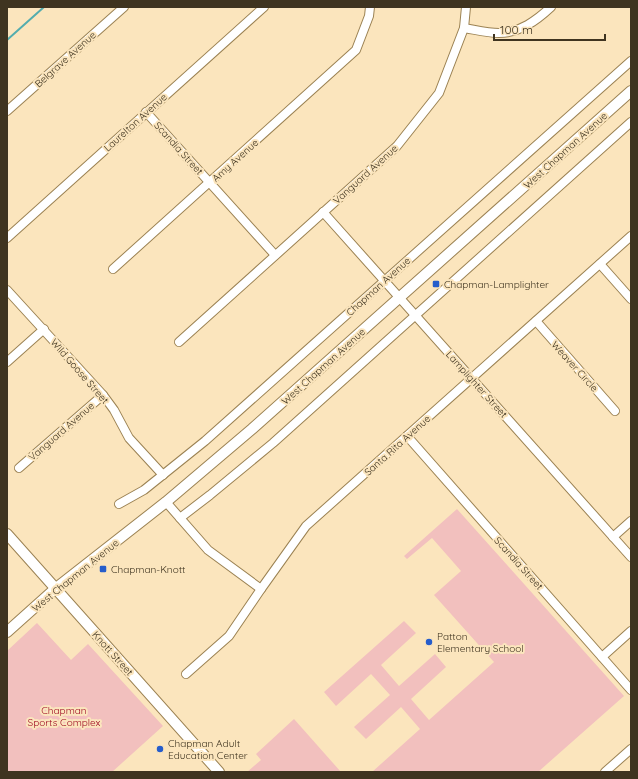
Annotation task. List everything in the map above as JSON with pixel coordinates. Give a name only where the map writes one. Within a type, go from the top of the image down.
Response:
[{"type":"main road","name":"West Chapman Avenue","points":[[7,632],[55,589],[166,502],[252,429],[631,91]]},
{"type":"main road","name":"Knott Street","points":[[7,534],[219,772]]},
{"type":"street","name":"Belgrave Avenue","points":[[7,111],[124,7]]},
{"type":"street","name":"Laurelton Avenue","points":[[7,238],[264,7]]},
{"type":"street","name":"Amy Avenue","points":[[113,269],[356,50],[369,16],[370,7]]},
{"type":"street","name":"Vanguard Avenue","points":[[179,342],[397,146],[439,93],[464,28],[466,7]]},
{"type":"street","points":[[464,28],[499,33],[520,29],[538,19],[551,7]]},
{"type":"street","name":"Chapman Avenue","points":[[119,504],[144,490],[205,441],[631,61]]},
{"type":"street","name":"Scandia Street","points":[[146,112],[275,255]]},
{"type":"street","points":[[180,518],[273,443],[631,122]]},
{"type":"street","name":"Lamplighter Street","points":[[323,212],[631,557]]},
{"type":"street","name":"Santa Rita Avenue","points":[[186,674],[230,636],[261,589],[306,526],[631,236]]},
{"type":"street","points":[[600,264],[631,299]]},
{"type":"street","name":"Wild Goose Street","points":[[7,290],[103,395],[114,410],[129,438],[162,475]]},
{"type":"street","name":"Weaver Circle","points":[[536,321],[615,410]]},
{"type":"street","points":[[7,362],[44,329]]},
{"type":"street","name":"Vanguard Avenue","points":[[19,468],[103,395]]},
{"type":"street","name":"Scandia Street","points":[[407,436],[631,690]]},
{"type":"street","points":[[166,502],[208,550],[261,589]]},
{"type":"street","points":[[613,537],[631,521]]},
{"type":"street","points":[[602,657],[631,631]]},
{"type":"street","points":[[605,772],[631,749]]},
{"type":"green space","points":[[457,509],[624,696],[538,772],[372,772],[420,729],[401,707],[366,739],[354,727],[390,695],[371,674],[336,706],[324,692],[404,621],[416,633],[381,665],[399,686],[435,654],[446,667],[411,699],[429,720],[494,662],[434,595],[461,571],[432,538],[407,559],[404,556]]},
{"type":"green space","name":"Chapman Sports Complex","points":[[37,623],[71,660],[88,644],[163,726],[112,772],[7,772],[7,651]]},
{"type":"green space","points":[[294,719],[341,772],[247,772],[261,760],[256,754]]},
{"type":"waterway","points":[[7,40],[44,7]]},
{"type":"place","name":"Chapman-Lamplighter","points":[[436,284]]},
{"type":"place","name":"Chapman-Knott","points":[[103,569]]},
{"type":"place","name":"Patton Elementary School","points":[[429,642]]},
{"type":"place","name":"Chapman Adult Education Center","points":[[160,749]]}]
